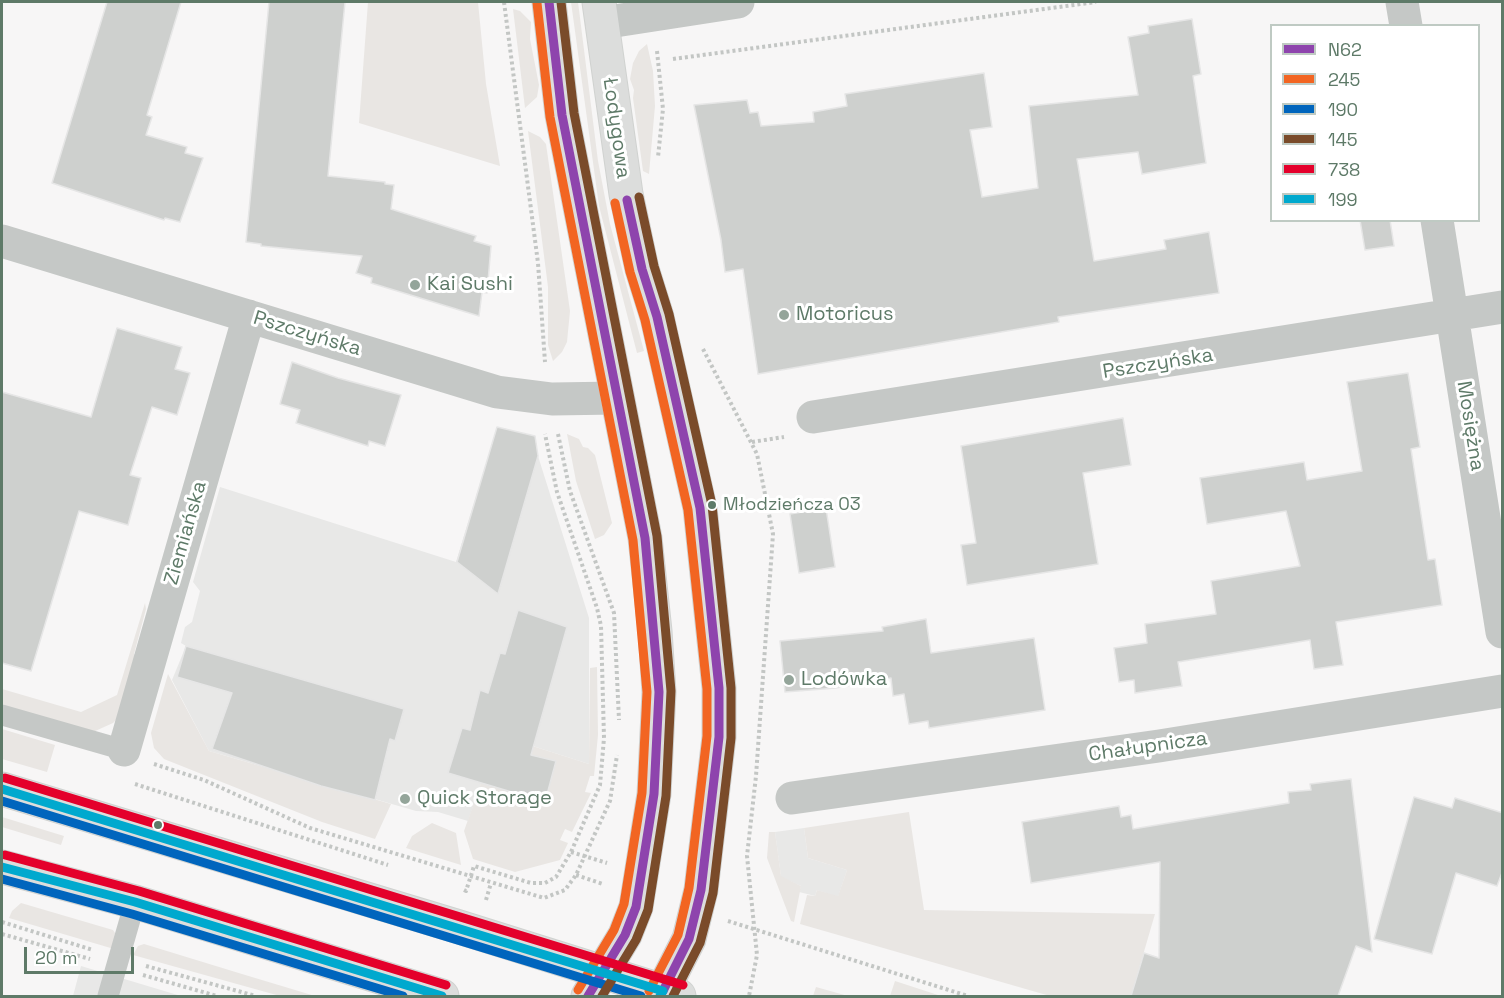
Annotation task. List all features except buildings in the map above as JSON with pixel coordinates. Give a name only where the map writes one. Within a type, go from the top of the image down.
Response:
[{"type":"main road","points":[[549,2],[562,115],[645,538],[656,631],[659,692],[654,794],[639,894],[625,935],[595,985]]},
{"type":"main road","name":"Łodygowa","points":[[601,12],[626,194],[642,269],[657,317],[700,508],[719,688],[719,737],[700,890],[689,939],[667,995]]},
{"type":"main road","points":[[2,789],[445,922],[595,985],[667,995]]},
{"type":"main road","points":[[2,867],[135,902],[442,996]]},
{"type":"street","points":[[601,12],[738,2]]},
{"type":"street","points":[[1402,2],[1406,24]]},
{"type":"street","name":"Mosiężna","points":[[1437,222],[1503,632]]},
{"type":"street","name":"Pszczyńska","points":[[2,241],[497,392],[552,399],[617,398]]},
{"type":"street","name":"Pszczyńska","points":[[813,417],[1503,307]]},
{"type":"street","name":"Ziemiańska","points":[[123,750],[249,316]]},
{"type":"street","name":"Chałupnicza","points":[[792,798],[1147,748],[1503,691]]},
{"type":"lane","points":[[2,715],[123,750]]},
{"type":"lane","points":[[108,996],[135,902]]},
{"type":"path","points":[[504,2],[538,263],[542,351],[547,369]]},
{"type":"path","points":[[672,59],[1096,2]]},
{"type":"path","points":[[455,888],[466,891],[474,866],[531,883],[545,883],[560,873],[600,785],[603,738],[601,626],[597,608],[557,492],[543,424]]},
{"type":"path","points":[[558,428],[570,491],[614,614],[619,729]]},
{"type":"path","points":[[123,750],[135,758],[204,780],[310,828],[538,897],[549,897],[565,890],[576,875],[585,856],[612,795],[618,748]]},
{"type":"path","points":[[129,782],[392,867]]},
{"type":"path","points":[[571,852],[617,866]]},
{"type":"path","points":[[576,875],[610,885]]},
{"type":"path","points":[[486,903],[491,883]]},
{"type":"path","points":[[726,920],[968,996]]},
{"type":"path","points":[[749,996],[753,980]]},
{"type":"shaded area","points":[[368,2],[478,2],[486,84],[500,166],[359,123]]},
{"type":"shaded area","points":[[571,2],[578,2],[598,161],[610,224],[644,351],[637,353],[599,206]]},
{"type":"shaded area","points":[[513,9],[520,11],[531,22],[530,39],[539,85],[537,97],[525,108]]},
{"type":"shaded area","points":[[647,44],[653,71],[655,106],[649,174],[643,171],[633,98],[634,90],[630,79],[633,63],[639,51]]},
{"type":"shaded area","points":[[528,131],[540,137],[546,144],[570,311],[567,342],[562,352],[553,361],[548,345],[548,287]]},
{"type":"shaded area","points":[[497,427],[535,436],[538,456],[589,618],[589,764],[498,735],[468,821],[438,812],[416,811],[209,751],[172,680],[186,646],[181,643],[185,627],[192,622],[200,591],[193,582],[220,487],[456,562]]},
{"type":"shaded area","points":[[567,434],[579,439],[583,447],[588,448],[595,455],[612,523],[604,535],[595,539],[576,481]]},
{"type":"shaded area","points":[[145,603],[146,609],[134,654],[138,656],[118,718],[113,723],[93,732],[2,707],[2,689],[81,712],[117,695]]},
{"type":"shaded area","points":[[597,667],[598,735],[594,776],[590,776],[585,792],[591,793],[572,832],[565,829],[560,840],[568,843],[560,860],[515,872],[473,859],[464,831],[498,735],[589,764],[590,668]],"holes":[[[523,753],[555,762],[545,802],[513,793]]]},
{"type":"shaded area","points":[[168,674],[209,751],[391,804],[375,839],[322,822],[164,759],[154,748],[151,733]]},
{"type":"shaded area","points":[[2,729],[55,745],[47,772],[2,759]]},
{"type":"shaded area","points":[[909,812],[924,910],[1155,914],[1131,996],[1050,996],[800,924],[807,895],[815,896],[817,890],[838,896],[847,870],[808,858],[804,828]]},
{"type":"shaded area","points":[[2,817],[64,836],[61,845],[2,827]]},
{"type":"shaded area","points":[[432,823],[456,833],[461,865],[406,848],[412,836]]},
{"type":"shaded area","points":[[804,828],[808,858],[847,870],[838,897],[817,890],[815,896],[799,892],[801,886],[781,877],[775,832]]},
{"type":"shaded area","points":[[769,832],[775,832],[781,876],[801,886],[794,922],[791,921],[767,858]]},
{"type":"shaded area","points":[[21,903],[113,930],[115,933],[114,949],[9,918],[12,911]]},
{"type":"shaded area","points":[[144,944],[315,996],[280,996],[133,955],[138,946]]},
{"type":"shaded area","points":[[81,966],[181,996],[73,996]]},
{"type":"shaded area","points":[[895,981],[941,996],[890,996]]},
{"type":"shaded area","points":[[816,987],[848,996],[813,996]]},
{"type":"transit line","name":"N62","points":[[549,2],[562,115],[645,538],[659,692],[654,794],[636,907],[625,935],[588,996]]},
{"type":"transit line","name":"145","points":[[561,2],[574,113],[657,536],[671,691],[666,796],[648,910],[636,940],[602,996]]},
{"type":"transit line","name":"245","points":[[537,3],[550,117],[633,540],[647,692],[642,793],[624,904],[614,930],[578,990]]},
{"type":"transit line","name":"145","points":[[639,197],[654,266],[669,314],[712,505],[731,688],[731,738],[713,893],[700,943],[673,996]]},
{"type":"transit line","name":"N62","points":[[627,200],[642,269],[657,317],[700,508],[719,688],[719,737],[701,890],[689,939],[663,991]]},
{"type":"transit line","name":"245","points":[[615,203],[630,272],[645,320],[688,510],[707,689],[707,736],[689,888],[678,935],[649,991]]},
{"type":"transit line","name":"738","points":[[5,778],[683,985]]},
{"type":"transit line","name":"199","points":[[2,789],[663,991],[660,996]]},
{"type":"transit line","name":"190","points":[[2,801],[641,996]]},
{"type":"transit line","name":"738","points":[[5,855],[139,891],[446,985]]},
{"type":"transit line","name":"199","points":[[2,867],[135,902],[442,996]]},
{"type":"transit line","name":"190","points":[[2,879],[132,914],[403,996]]},
{"type":"place","name":"Kai Sushi","points":[[415,285]]},
{"type":"place","name":"Motoricus","points":[[784,315]]},
{"type":"place","name":"Młodzieńcza 03","points":[[712,505]]},
{"type":"place","name":"Lodówka","points":[[789,680]]},
{"type":"place","name":"Quick Storage","points":[[405,799]]}]
